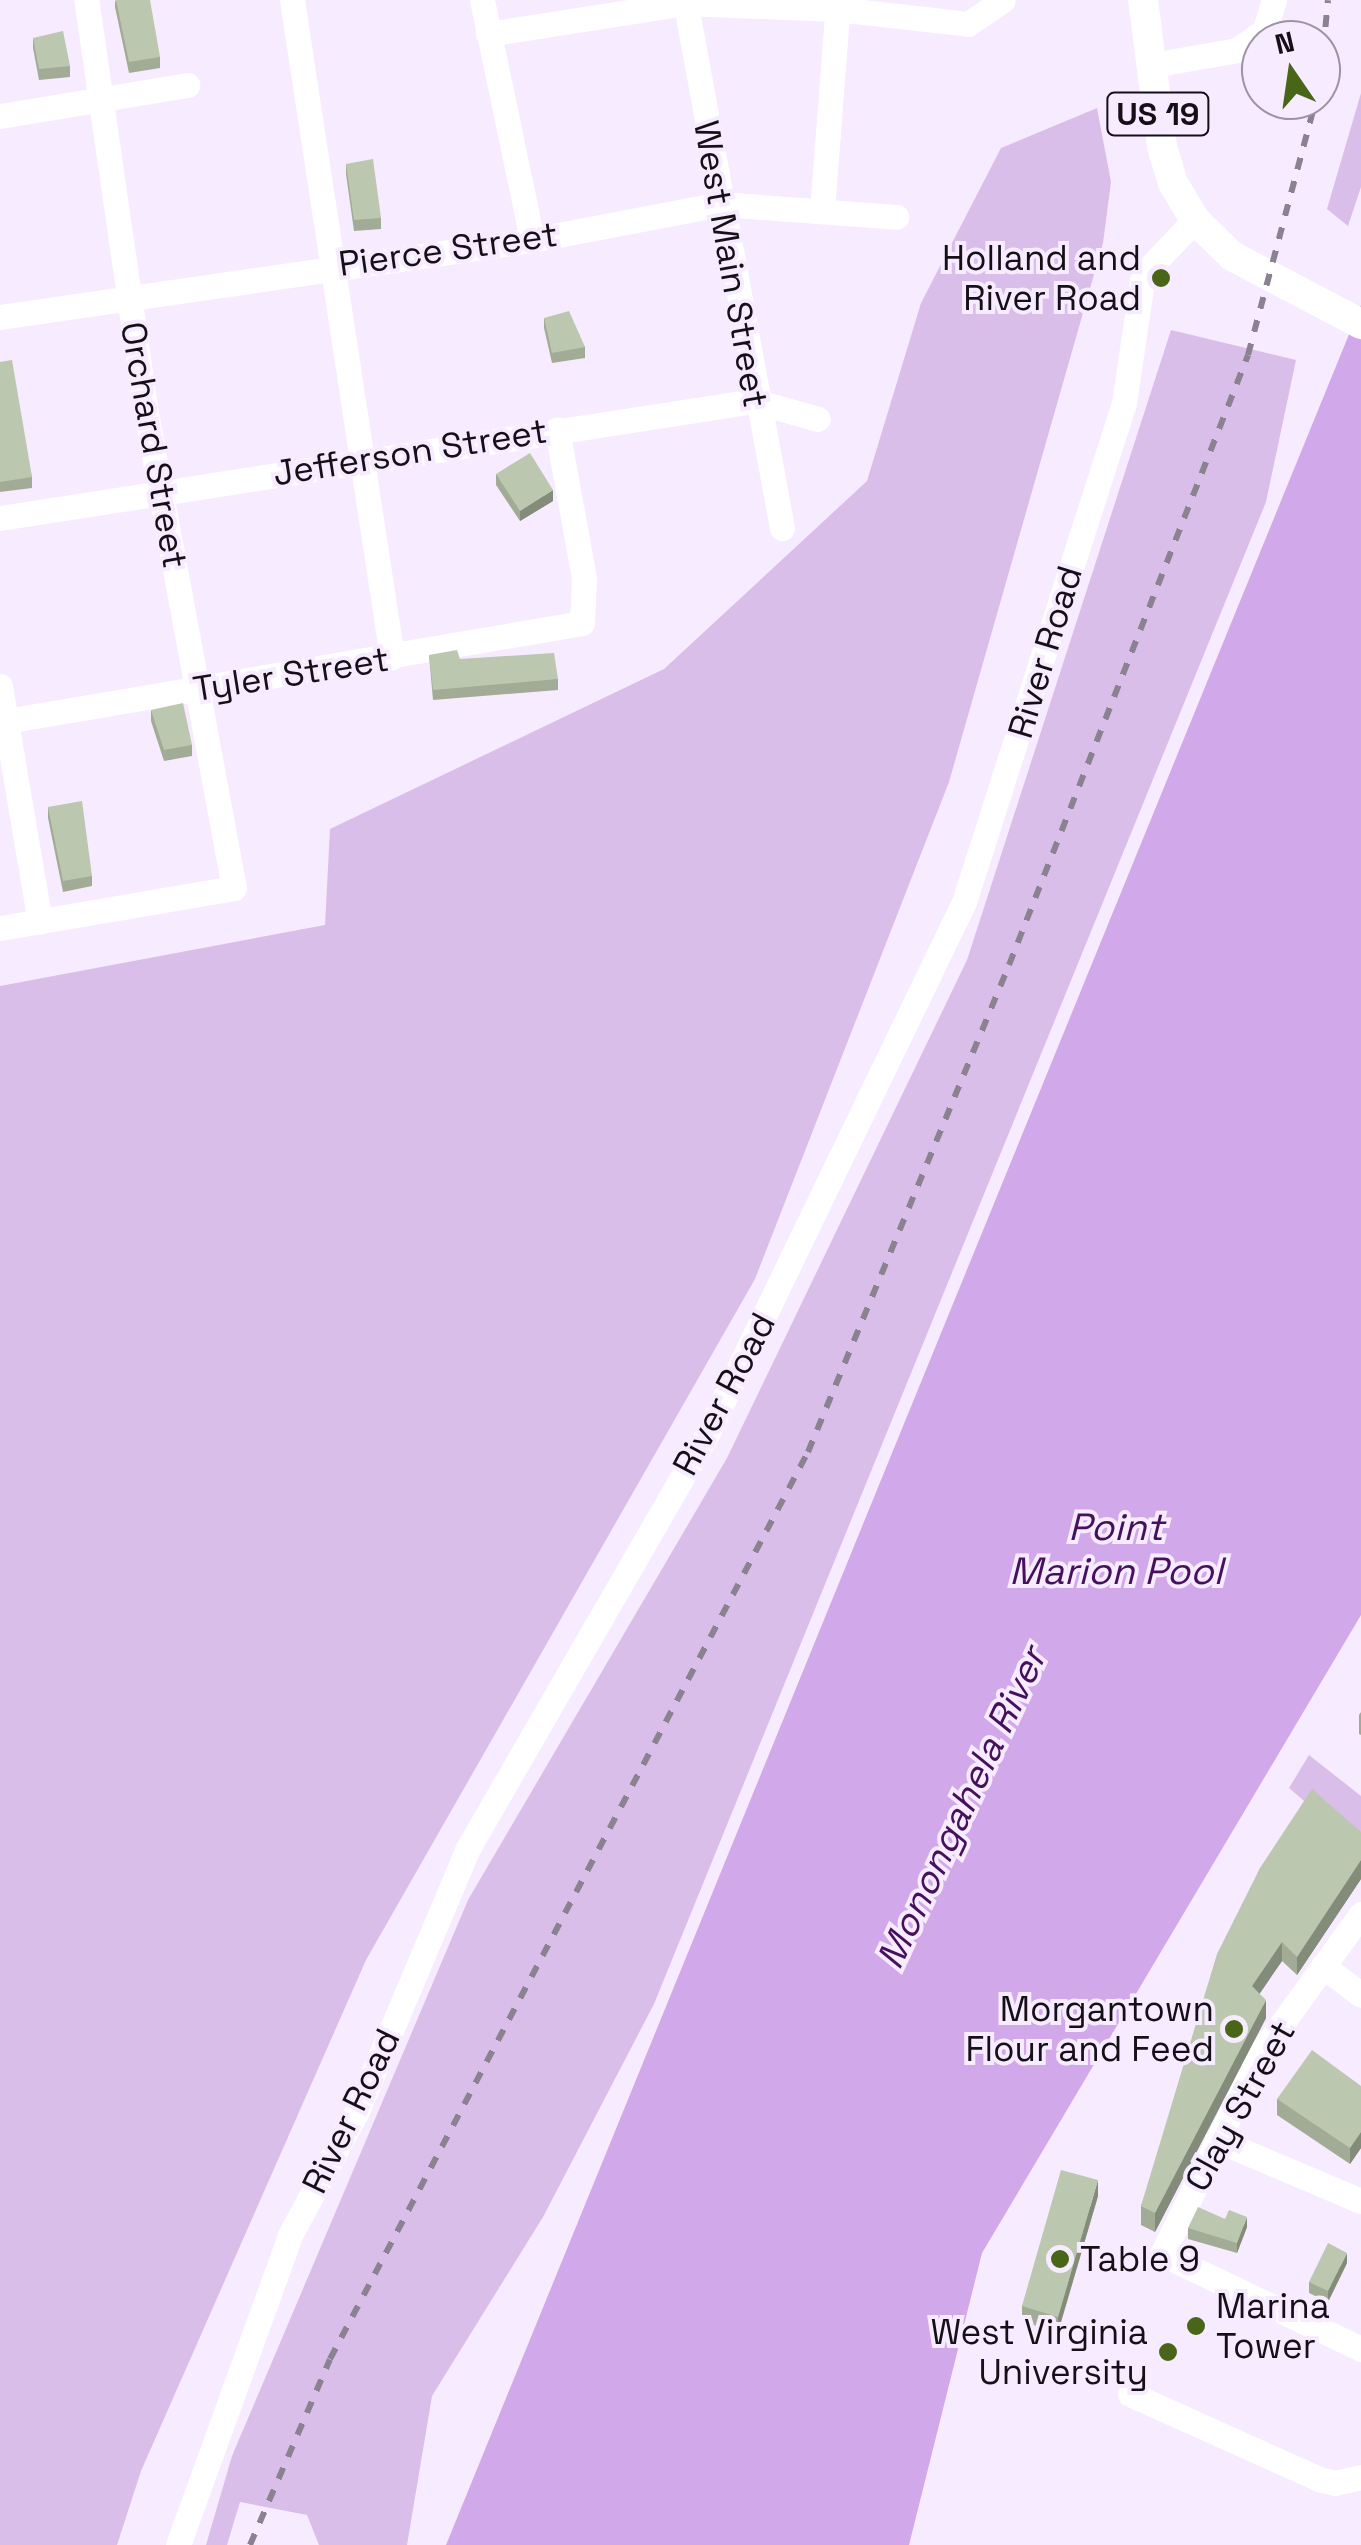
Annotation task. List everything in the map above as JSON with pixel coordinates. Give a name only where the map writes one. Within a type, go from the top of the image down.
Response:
[{"type":"main road","name":"US 19","points":[[1143,0],[1162,147],[1173,183],[1196,220],[1232,256],[1361,324]]},
{"type":"street","name":"Orchard Street","points":[[40,922],[234,888],[127,294],[86,0]]},
{"type":"street","points":[[292,0],[392,657]]},
{"type":"street","points":[[482,0],[532,240]]},
{"type":"street","points":[[488,34],[685,1],[838,4],[968,24],[1003,0]]},
{"type":"street","points":[[1152,64],[1237,50],[1264,32],[1274,0]]},
{"type":"street","name":"West Main Street","points":[[685,1],[754,401],[782,528]]},
{"type":"street","points":[[822,210],[838,4]]},
{"type":"street","points":[[0,116],[187,85]]},
{"type":"street","name":"Pierce Street","points":[[0,317],[331,264],[532,240],[721,204],[898,217]]},
{"type":"street","name":"River Road","points":[[178,2545],[290,2235],[357,2111],[467,1850],[707,1434],[950,936],[992,824],[1120,416],[1143,274],[1196,220]]},
{"type":"street","name":"Jefferson Street","points":[[0,518],[364,458],[754,401],[818,419]]},
{"type":"street","name":"Tyler Street","points":[[4,721],[582,623],[584,578],[558,430]]},
{"type":"street","points":[[0,686],[40,922],[0,928]]},
{"type":"street","name":"Clay Street","points":[[1361,1914],[1260,2054],[1162,2254],[1361,2349]]},
{"type":"street","points":[[1323,1966],[1361,1995]]},
{"type":"street","points":[[1217,2140],[1361,2201]]},
{"type":"street","points":[[1130,2394],[1319,2479],[1361,2477]]},
{"type":"shaded area","points":[[1361,93],[1361,187],[1348,226],[1327,209]]},
{"type":"shaded area","points":[[1097,108],[1111,182],[1103,243],[949,782],[755,1279],[366,1960],[141,2471],[117,2545],[0,2545],[0,986],[325,925],[330,829],[664,669],[867,481],[921,303],[1001,148]]},
{"type":"shaded area","points":[[1171,330],[1296,360],[1266,502],[654,2004],[543,2217],[432,2396],[407,2545],[319,2545],[307,2515],[240,2502],[227,2545],[206,2545],[232,2456],[468,1900],[727,1458],[967,960]]},
{"type":"shaded area","points":[[1309,1755],[1361,1796],[1361,1850],[1289,1788]]},
{"type":"water","name":"Point Marion Pool","points":[[1361,305],[1361,1615],[982,2253],[909,2545],[446,2545]]},
{"type":"building","points":[[116,0],[150,0],[160,57],[129,62]]},
{"type":"building","points":[[63,31],[70,66],[39,69],[33,38]]},
{"type":"building","points":[[373,159],[381,218],[354,220],[346,164]]},
{"type":"building","points":[[569,311],[585,347],[552,353],[544,318]]},
{"type":"building","points":[[12,360],[32,477],[0,482],[0,362]]},
{"type":"building","points":[[530,453],[553,490],[520,511],[496,474]]},
{"type":"building","points":[[457,650],[460,659],[554,653],[558,679],[433,690],[429,655]]},
{"type":"building","points":[[183,703],[192,745],[164,750],[151,710]]},
{"type":"building","points":[[82,801],[92,876],[63,881],[48,807]]},
{"type":"building","points":[[1312,1789],[1361,1832],[1361,1860],[1297,1957],[1282,1942],[1252,1986],[1266,2000],[1155,2213],[1141,2206],[1217,1954],[1260,1868]]},
{"type":"building","points":[[1312,2050],[1361,2086],[1361,2132],[1350,2148],[1277,2099]]},
{"type":"building","name":"Table 9","points":[[1061,2170],[1098,2180],[1058,2317],[1022,2306]]},
{"type":"building","points":[[1198,2207],[1225,2219],[1229,2210],[1247,2217],[1237,2243],[1188,2228]]},
{"type":"building","points":[[1328,2243],[1347,2253],[1328,2291],[1309,2282]]},
{"type":"railway","points":[[1326,20],[1328,0]]},
{"type":"railway","points":[[250,2545],[330,2359],[808,1452],[1009,965],[1248,355],[1311,120]]},
{"type":"place","name":"Holland and River Road","points":[[1161,278]]},
{"type":"place","name":"Morgantown Flour and Feed","points":[[1234,2029]]},
{"type":"place","name":"Table 9","points":[[1060,2259]]},
{"type":"place","name":"Marina Tower","points":[[1196,2326]]},
{"type":"place","name":"West Virginia University","points":[[1168,2352]]},
{"type":"water label","name":"Monongahela River","points":[[962,1808]]}]
